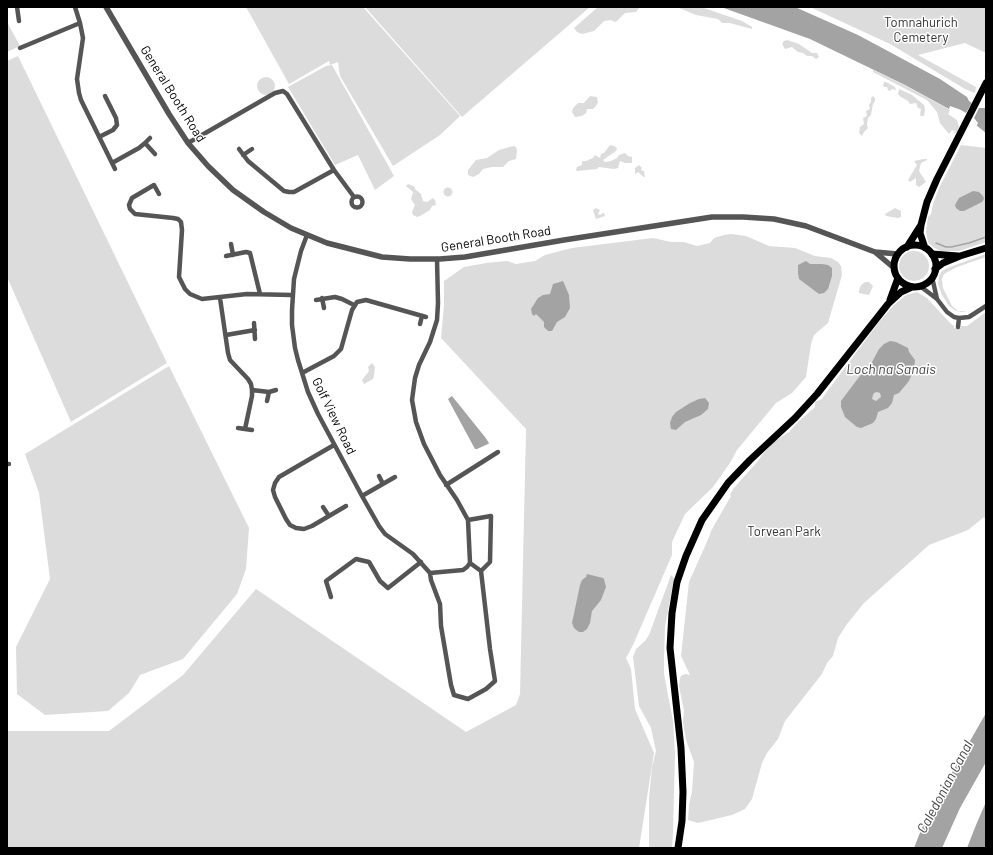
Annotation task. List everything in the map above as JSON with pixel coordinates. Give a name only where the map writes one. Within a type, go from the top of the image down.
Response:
[{"type":"main road","points":[[925,248],[920,233],[927,202],[975,103],[984,91],[986,83]]},
{"type":"main road","points":[[916,286],[904,284],[898,278],[894,268],[895,258],[907,247],[921,225]]},
{"type":"main road","points":[[678,848],[682,814],[682,770],[679,719],[670,648],[672,613],[677,582],[686,556],[702,520],[728,482],[805,407],[827,382],[888,304],[901,292],[924,284],[932,277],[935,269],[932,254],[925,248],[919,246],[907,247]]},
{"type":"main road","points":[[935,269],[960,256],[986,248]]},
{"type":"main road","points":[[932,254],[960,256]]},
{"type":"main road","points":[[888,304],[898,278]]},
{"type":"street","points":[[17,7],[19,21]]},
{"type":"street","points":[[75,7],[83,38],[77,73],[77,86],[81,100],[115,169]]},
{"type":"street","name":"General Booth Road","points":[[106,7],[169,114],[188,143],[214,172],[251,204],[276,220],[307,235],[343,248],[382,257],[437,259],[465,257],[712,217],[743,217],[774,219],[806,226],[875,252],[898,254]]},
{"type":"street","points":[[20,48],[80,23]]},
{"type":"street","points":[[188,143],[275,93],[283,91],[287,94],[334,170],[354,197]]},
{"type":"street","points":[[100,137],[113,130],[117,125],[111,104],[105,96]]},
{"type":"street","points":[[112,163],[139,148],[150,138]]},
{"type":"street","points":[[145,143],[155,154]]},
{"type":"street","points":[[239,149],[248,161],[284,191],[294,192],[334,170]]},
{"type":"street","points":[[243,155],[252,149]]},
{"type":"street","points":[[159,182],[132,198],[129,205],[130,209],[135,214],[173,218],[178,219],[181,222],[182,230],[179,270],[181,283],[190,294],[202,299],[260,294],[292,295]]},
{"type":"street","points":[[154,185],[159,194]]},
{"type":"street","name":"Golf View Road","points":[[307,235],[296,268],[292,295],[293,337],[302,373],[318,414],[379,526],[385,534],[413,554],[430,572]]},
{"type":"street","points":[[231,244],[233,255]]},
{"type":"street","points":[[226,256],[248,252],[252,255],[260,294]]},
{"type":"street","name":"General Booth Road","points":[[875,252],[894,268]]},
{"type":"street","points":[[437,259],[438,303],[436,320],[430,342],[419,365],[415,378],[412,400],[419,434],[440,475],[457,500],[468,520],[470,562],[467,567],[463,570],[430,572],[431,580],[440,604],[441,626],[451,685],[454,695],[468,699],[486,690],[495,681],[490,649],[482,571],[470,562]]},
{"type":"street","points":[[932,277],[937,299]]},
{"type":"street","points":[[916,286],[937,299],[947,312],[954,317],[969,317],[986,306]]},
{"type":"street","points":[[316,300],[335,297],[354,305]]},
{"type":"street","points":[[220,298],[230,360],[248,379],[252,390],[245,429]]},
{"type":"street","points":[[322,298],[324,308]]},
{"type":"street","points":[[302,373],[334,356],[341,349],[354,305],[357,302],[366,300],[424,316],[420,324]]},
{"type":"street","points":[[958,327],[959,318]]},
{"type":"street","points":[[254,323],[255,339]]},
{"type":"street","points":[[226,335],[255,330]]},
{"type":"street","points":[[252,390],[269,392],[276,390]]},
{"type":"street","points":[[267,401],[269,392]]},
{"type":"street","points":[[238,428],[252,430]]},
{"type":"street","points":[[334,445],[279,477],[273,490],[286,519],[290,525],[296,528],[304,529],[312,526],[346,506]]},
{"type":"street","points":[[446,485],[498,452]]},
{"type":"street","points":[[379,476],[383,484]]},
{"type":"street","points":[[362,496],[395,477]]},
{"type":"street","points":[[323,507],[329,516]]},
{"type":"street","points":[[468,520],[491,516],[490,562],[482,571]]},
{"type":"street","points":[[331,597],[326,581],[356,559],[369,562],[380,581],[388,588],[420,562]]},
{"type":"green space","points":[[246,7],[363,7],[460,116],[440,135],[393,166],[340,76],[338,62],[330,65],[329,61],[289,84]]},
{"type":"green space","points":[[365,7],[590,7],[462,117]]},
{"type":"green space","points":[[598,7],[640,7],[636,12],[625,13],[615,22],[611,20],[604,21],[594,31],[582,34],[577,32],[574,28]]},
{"type":"green space","points":[[672,7],[701,7],[742,21],[752,27],[752,29],[730,23],[722,23],[718,19],[696,15],[679,8]]},
{"type":"green space","name":"Tomnahurich Cemetery","points":[[810,7],[986,7],[986,53],[965,43],[918,55],[976,87],[975,93],[965,89],[890,44]]},
{"type":"green space","points":[[7,22],[20,46],[7,52]]},
{"type":"green space","points":[[787,40],[799,44],[812,53],[817,53],[819,57],[816,59],[812,56],[807,56],[798,52],[792,47],[785,49],[782,44]]},
{"type":"green space","points":[[18,56],[167,363],[71,422],[7,277],[7,61]]},
{"type":"green space","points":[[332,65],[394,176],[375,190],[358,155],[335,165],[288,87],[326,66]]},
{"type":"green space","points":[[873,70],[950,110],[948,114],[957,120],[959,127],[957,132],[953,134],[955,131],[952,130],[949,134],[940,123],[937,112],[927,100],[873,72]]},
{"type":"green space","points":[[266,77],[272,80],[275,86],[272,92],[266,95],[260,92],[257,86],[260,80]]},
{"type":"green space","points":[[884,82],[895,87],[896,90],[888,90],[887,87],[883,86]]},
{"type":"green space","points":[[899,89],[912,95],[924,105],[924,116],[920,115],[921,109],[918,108],[916,103],[910,104],[898,94]]},
{"type":"green space","points":[[590,96],[597,97],[598,103],[593,109],[587,109],[586,113],[582,116],[575,117],[572,112],[573,108],[578,103],[584,103]]},
{"type":"green space","points":[[873,96],[875,101],[871,115],[868,118],[868,128],[862,136],[859,133],[860,127],[864,124],[863,118],[867,116],[866,111],[870,109],[869,105]]},
{"type":"green space","points":[[610,145],[617,148],[616,151],[603,160],[605,162],[611,161],[619,155],[625,153],[632,157],[632,163],[620,161],[618,168],[614,169],[599,167],[597,169],[576,170],[577,167],[582,165],[582,161],[593,158],[595,155],[600,158],[601,154],[604,153]]},
{"type":"green space","points":[[961,145],[986,148],[986,242],[959,251],[940,251],[928,242],[926,232],[928,217],[931,214],[939,188]]},
{"type":"green space","points":[[513,146],[516,147],[517,150],[516,159],[509,161],[503,167],[483,169],[479,174],[473,177],[468,175],[468,170],[476,160],[487,158],[499,150]]},
{"type":"green space","points":[[924,159],[927,160],[921,163],[919,171],[926,182],[919,187],[916,185],[916,178],[910,182],[908,180],[917,165],[914,161]]},
{"type":"green space","points":[[639,165],[642,168],[641,170],[644,171],[645,177],[638,172],[636,174],[635,173],[635,168]]},
{"type":"green space","points":[[408,184],[415,187],[415,189],[421,194],[423,201],[427,202],[433,198],[436,205],[432,206],[430,210],[420,216],[417,217],[413,215],[412,212],[415,205],[411,199],[413,192],[406,186]]},
{"type":"green space","points":[[448,187],[453,192],[448,197],[443,192]]},
{"type":"green space","points":[[596,208],[600,210],[598,214],[600,215],[604,213],[605,216],[596,219],[593,210]]},
{"type":"green space","points":[[895,208],[901,211],[901,217],[886,216],[885,214]]},
{"type":"green space","points":[[731,234],[746,236],[769,246],[795,248],[815,256],[831,258],[838,262],[841,266],[842,275],[828,323],[814,335],[811,344],[806,377],[792,393],[776,403],[737,450],[730,463],[713,487],[685,514],[672,542],[672,555],[626,658],[631,669],[635,709],[654,753],[639,848],[7,848],[7,731],[109,731],[183,675],[256,589],[466,732],[516,705],[520,694],[526,429],[441,338],[444,305],[444,281],[464,267],[507,261],[516,264],[535,261],[545,255],[572,248],[653,238],[671,242],[684,242],[697,246],[710,243],[714,238]]},
{"type":"green space","points":[[914,251],[925,255],[929,266],[925,277],[914,281],[903,277],[899,266],[903,255]]},
{"type":"green space","points":[[986,254],[986,257],[957,267],[944,274],[942,279],[943,288],[952,306],[958,311],[967,311],[962,312],[956,311],[949,306],[942,295],[938,284],[939,276],[942,271],[947,268]]},
{"type":"green space","points":[[865,282],[869,282],[873,286],[869,295],[859,293],[861,285]]},
{"type":"green space","name":"Torvean Park","points":[[917,292],[927,298],[954,326],[954,328],[967,326],[986,312],[986,521],[984,517],[968,530],[929,545],[864,603],[838,638],[833,656],[827,663],[822,674],[785,721],[778,739],[767,753],[762,763],[752,799],[745,809],[732,815],[698,823],[688,820],[694,762],[686,740],[683,722],[684,711],[679,686],[682,675],[690,675],[681,656],[689,582],[711,531],[731,496],[730,495],[733,489],[762,455],[775,441],[789,432],[815,407],[815,402],[822,399],[879,322],[894,305],[906,295]]},
{"type":"green space","points":[[372,363],[375,367],[373,379],[364,384],[362,380],[369,371],[368,367]]},
{"type":"green space","points":[[169,366],[249,528],[246,569],[237,594],[183,659],[140,675],[129,693],[108,711],[45,715],[17,694],[16,647],[50,579],[39,493],[25,454]]},
{"type":"green space","points":[[671,575],[674,578],[665,627],[664,674],[673,721],[675,753],[672,848],[649,848],[649,798],[652,767],[656,751],[651,728],[639,706],[633,657],[636,649],[649,635]]},
{"type":"water","points":[[721,7],[795,7],[858,35],[940,79],[967,97],[969,101],[979,108],[986,108],[986,133],[976,125],[972,117],[961,110],[950,106],[949,109],[905,85],[810,39]]},
{"type":"water","points":[[973,191],[979,192],[983,196],[984,199],[982,202],[964,211],[960,211],[956,208],[955,205],[959,198]]},
{"type":"water","points":[[806,261],[810,264],[828,265],[832,268],[832,276],[828,289],[824,293],[819,294],[799,279],[798,265]]},
{"type":"water","points":[[563,281],[569,295],[570,308],[565,317],[557,322],[552,331],[548,331],[544,327],[544,322],[536,314],[534,316],[532,314],[531,309],[538,298],[543,295],[550,294],[553,284]]},
{"type":"water","name":"Loch na Sanais","points":[[890,341],[896,342],[908,348],[915,360],[914,369],[909,381],[899,393],[894,395],[892,403],[888,408],[878,412],[873,423],[861,428],[857,427],[845,417],[841,407],[841,401],[871,364],[879,349]],"holes":[[[874,393],[880,393],[881,397],[876,401],[872,399]]]},
{"type":"water","points":[[452,396],[485,437],[489,443],[488,444],[475,449],[448,399]]},
{"type":"water","points":[[705,398],[709,403],[708,409],[701,415],[685,422],[676,430],[671,429],[670,423],[676,412],[690,403]]},
{"type":"water","points":[[587,574],[603,578],[606,587],[601,600],[592,611],[590,623],[587,629],[583,632],[579,632],[574,628],[572,623],[580,585]]},
{"type":"water","name":"Caledonian Canal","points":[[986,713],[986,762],[960,808],[942,848],[914,848],[931,809]]},
{"type":"water","points":[[986,802],[986,848],[967,848],[976,825]]},
{"type":"pier","points":[[973,101],[980,106],[974,118],[978,123],[976,127],[975,123],[970,118],[951,108],[952,107],[966,113]]},
{"type":"waterway","points":[[936,243],[946,247],[951,247],[986,237]]}]
